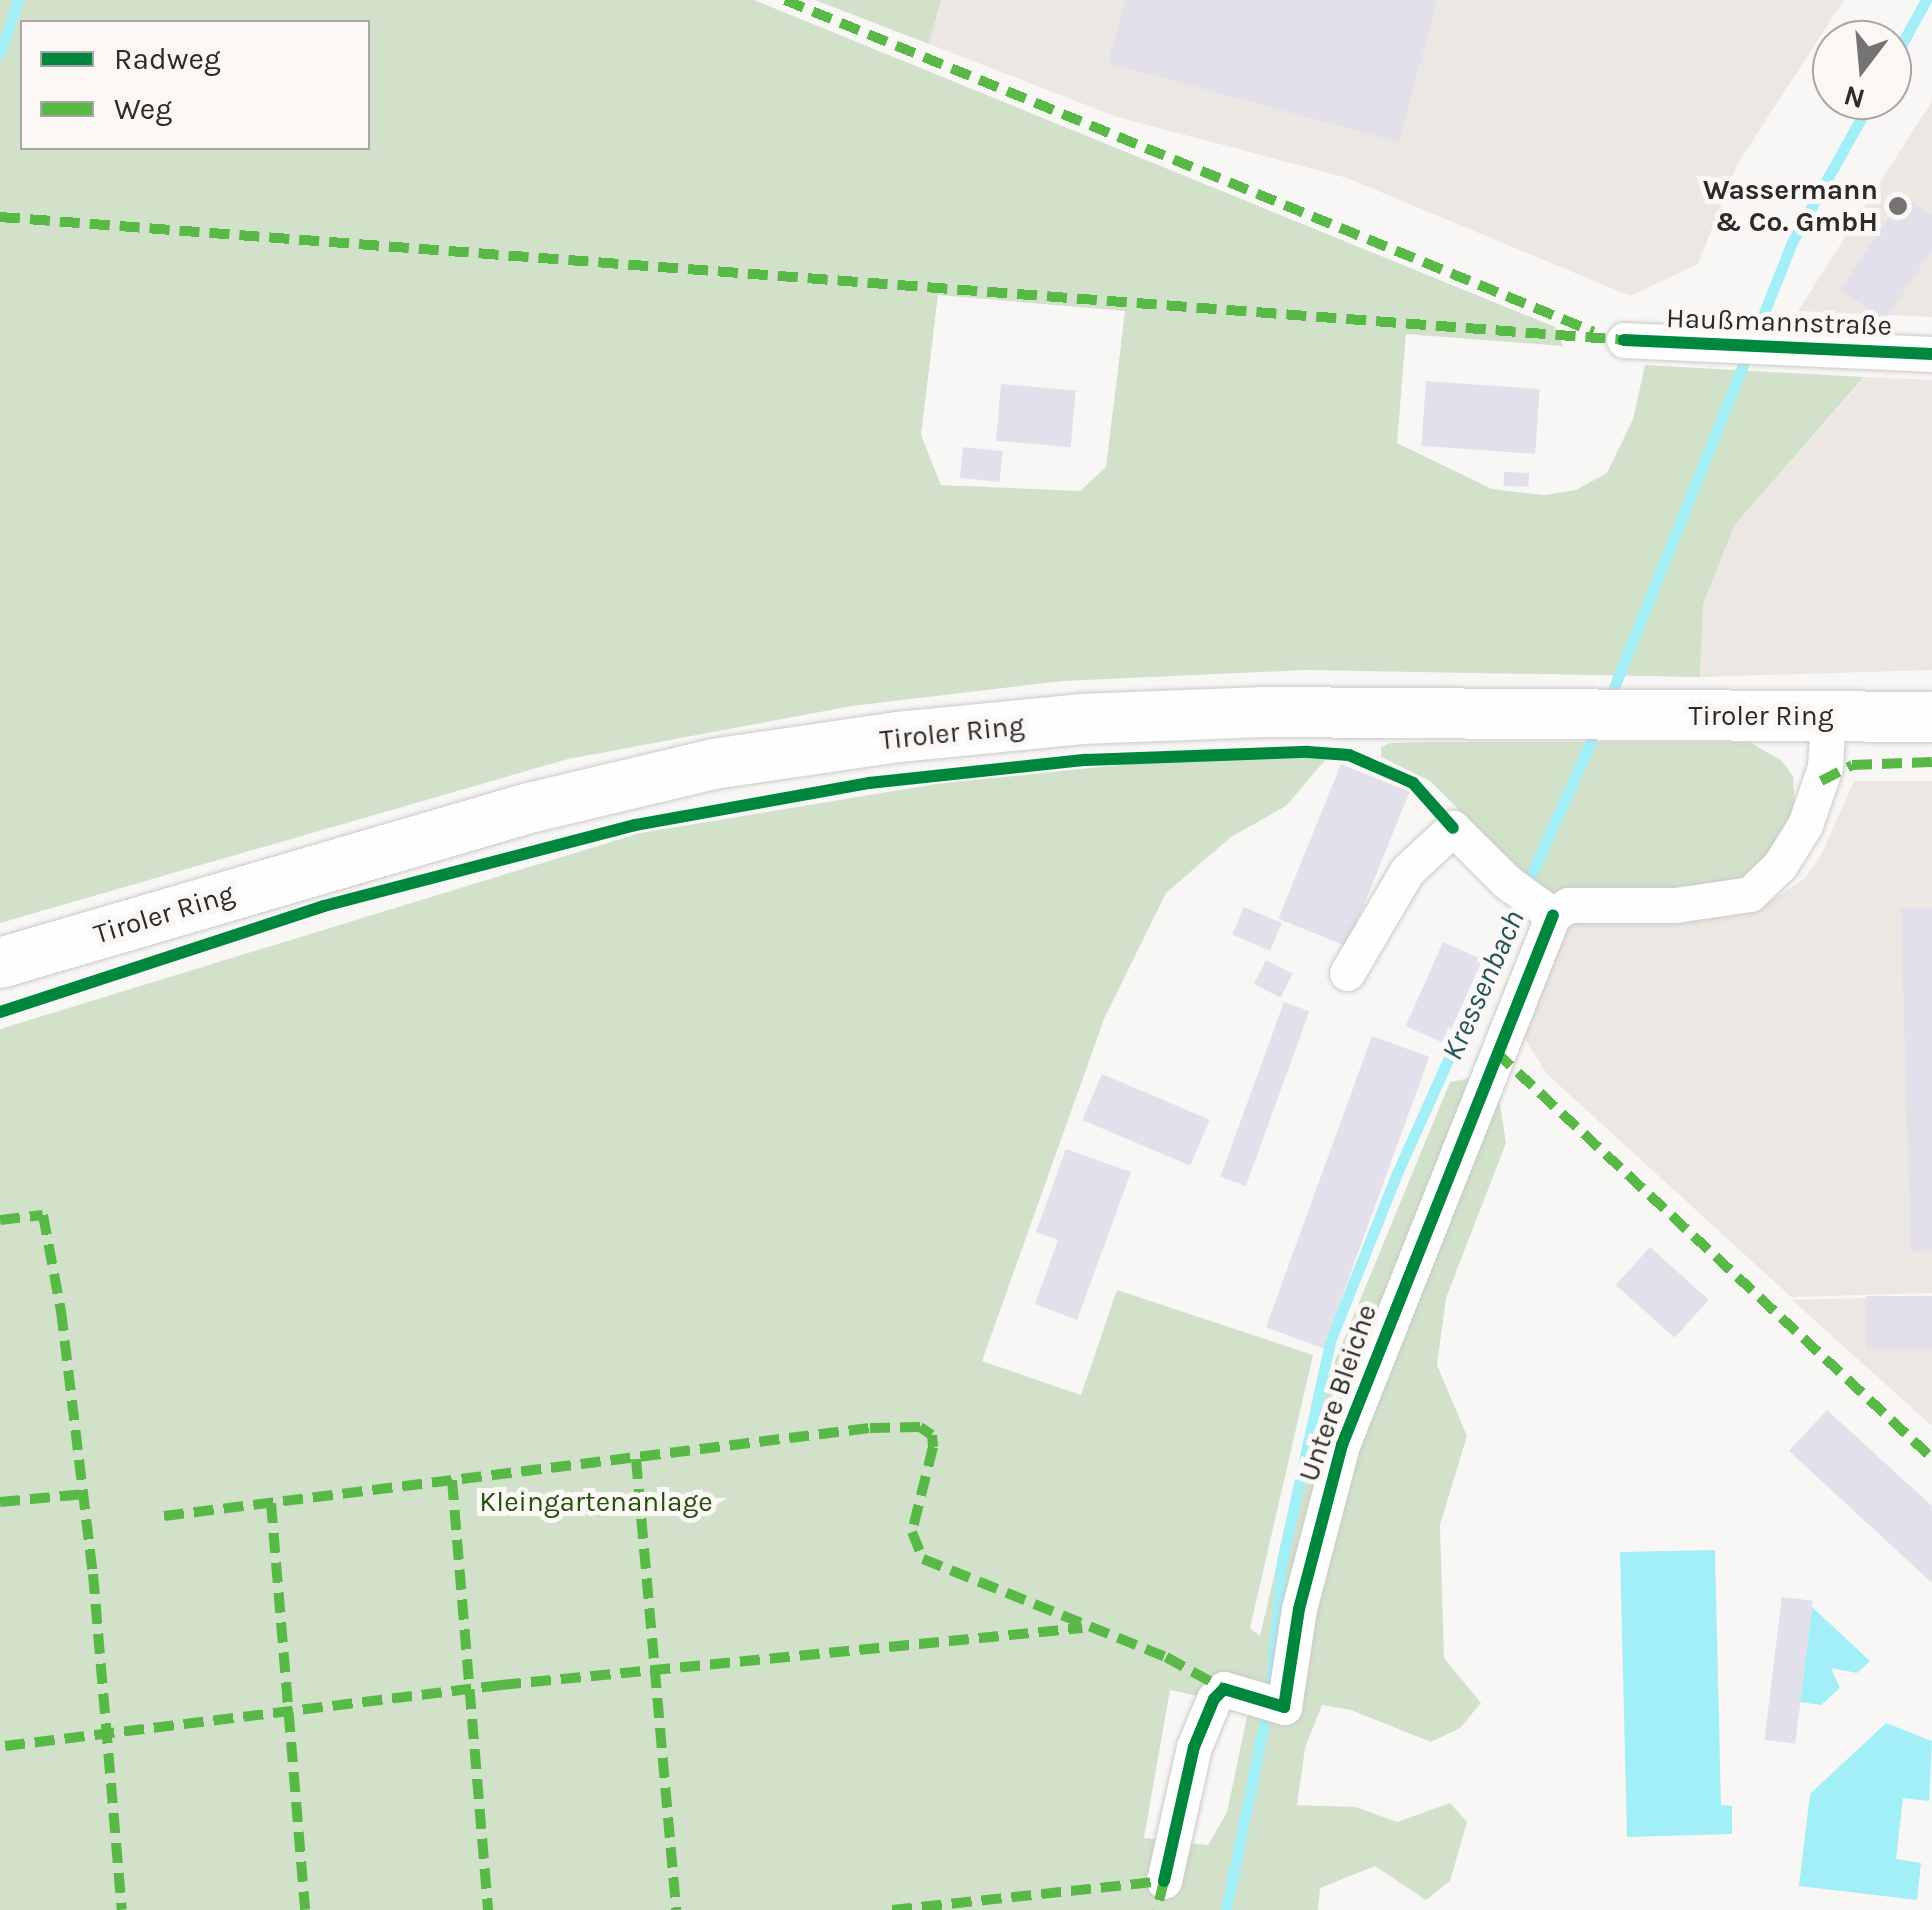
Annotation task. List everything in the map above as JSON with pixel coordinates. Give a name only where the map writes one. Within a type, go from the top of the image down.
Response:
[{"type":"main road","name":"Tiroler Ring","points":[[0,963],[349,858],[714,764],[1080,720],[1283,712],[1932,717]]},
{"type":"street","name":"Haußmannstraße","points":[[1624,340],[1932,354]]},
{"type":"street","points":[[1347,972],[1407,871],[1453,828],[1535,902],[1676,905],[1750,894],[1780,865],[1805,825],[1825,767],[1828,716]]},
{"type":"street","name":"Untere Bleiche","points":[[1164,1881],[1205,1715],[1224,1689],[1284,1707],[1299,1609],[1342,1445],[1535,902]]},
{"type":"shaded area","points":[[941,0],[1844,0],[1831,20],[1812,20],[1812,49],[1738,163],[1698,264],[1630,296],[1347,178],[1117,117],[929,44]]},
{"type":"shaded area","name":"Wassermann & Co. GmbH","points":[[1932,101],[1932,317],[1798,311]]},
{"type":"shaded area","points":[[1865,377],[1932,380],[1932,670],[1700,677],[1703,605],[1734,526]]},
{"type":"shaded area","points":[[1854,781],[1932,781],[1932,1293],[1791,1297],[1547,1074],[1522,1034],[1559,937],[1573,921],[1723,917],[1768,903],[1805,878],[1821,855]]},
{"type":"shaded area","points":[[1932,1296],[1932,1426],[1792,1300]]},
{"type":"green space","points":[[0,0],[754,0],[1555,327],[1563,346],[1406,334],[1397,443],[1492,489],[1544,495],[1576,490],[1607,473],[1633,419],[1645,365],[1864,377],[1734,526],[1703,605],[1700,677],[1306,670],[1063,681],[852,706],[568,759],[0,923]],"holes":[[[938,295],[1125,311],[1106,467],[1080,491],[941,485],[921,435]]]},
{"type":"green space","points":[[815,0],[941,0],[929,44]]},
{"type":"green space","points":[[1749,742],[1781,760],[1793,776],[1795,808],[1767,858],[1739,883],[1710,890],[1544,895],[1430,781],[1381,757],[1381,747],[1390,743]]},
{"type":"green space","name":"Kleingartenanlage","points":[[1187,758],[1327,758],[1286,806],[1231,837],[1166,893],[1104,1019],[982,1361],[1081,1395],[1117,1290],[1313,1355],[1250,1628],[1260,1636],[1311,1419],[1450,1082],[1476,1077],[1497,1085],[1506,1143],[1446,1298],[1437,1365],[1467,1436],[1440,1525],[1444,1658],[1481,1703],[1460,1728],[1431,1742],[1351,1710],[1322,1705],[1305,1748],[1297,1805],[1356,1807],[1397,1822],[1450,1803],[1467,1822],[1450,1881],[1426,1900],[1375,1866],[1320,1888],[1318,1910],[0,1910],[0,1029],[640,833],[936,784]],"holes":[[[1170,1690],[1249,1707],[1227,1812],[1208,1845],[1144,1838]]]},
{"type":"water","points":[[1715,1550],[1721,1805],[1732,1806],[1732,1834],[1627,1837],[1620,1552]]},
{"type":"water","points":[[1812,1607],[1870,1661],[1857,1673],[1831,1668],[1840,1688],[1821,1705],[1800,1702]]},
{"type":"water","points":[[1886,1723],[1932,1741],[1929,1801],[1903,1798],[1896,1859],[1921,1863],[1917,1900],[1799,1886],[1810,1794]]},
{"type":"building","points":[[1125,0],[1437,0],[1399,142],[1108,63]]},
{"type":"building","points":[[1903,196],[1932,215],[1932,250],[1885,320],[1840,290]]},
{"type":"building","points":[[1426,381],[1540,389],[1535,454],[1421,446]]},
{"type":"building","points":[[1001,384],[1076,391],[1071,447],[996,441]]},
{"type":"building","points":[[963,447],[1003,451],[1000,482],[960,478]]},
{"type":"building","points":[[1504,472],[1529,473],[1528,487],[1504,486]]},
{"type":"building","points":[[1341,764],[1410,792],[1347,947],[1278,919]]},
{"type":"building","points":[[1244,907],[1282,923],[1270,951],[1232,935]]},
{"type":"building","points":[[1901,908],[1932,908],[1932,1251],[1911,1252]]},
{"type":"building","points":[[1443,942],[1482,959],[1445,1044],[1406,1026]]},
{"type":"building","points":[[1266,960],[1293,974],[1280,998],[1254,984]]},
{"type":"building","points":[[1284,1002],[1309,1011],[1246,1186],[1220,1177]]},
{"type":"building","points":[[1372,1036],[1429,1057],[1323,1348],[1266,1327]]},
{"type":"building","points":[[1102,1074],[1210,1120],[1190,1166],[1082,1120]]},
{"type":"building","points":[[1066,1149],[1131,1172],[1077,1320],[1035,1304],[1058,1240],[1036,1232]]},
{"type":"building","points":[[1650,1247],[1709,1300],[1675,1338],[1616,1285]]},
{"type":"building","points":[[1866,1296],[1932,1296],[1932,1349],[1866,1349]]},
{"type":"building","points":[[1827,1410],[1932,1506],[1932,1583],[1789,1451]]},
{"type":"building","points":[[1782,1597],[1813,1601],[1795,1744],[1764,1740]]},
{"type":"waterway","points":[[0,53],[18,0]]},
{"type":"waterway","name":"Kressenbach","points":[[1912,26],[1926,0]]},
{"type":"waterway","name":"Kressenbach","points":[[1609,700],[1791,244],[1860,120]]},
{"type":"waterway","name":"Kressenbach","points":[[1271,1686],[1282,1561],[1331,1339],[1398,1171],[1598,727]]},
{"type":"waterway","name":"Kressenbach","points":[[1226,1910],[1268,1704]]},
{"type":"marked path","points":[[785,0],[1594,332]]},
{"type":"marked path","points":[[0,217],[1624,340]]},
{"type":"marked path","points":[[1821,781],[1852,765],[1932,762]]},
{"type":"marked path","points":[[1496,1052],[1932,1458]]},
{"type":"marked path","points":[[0,1220],[43,1215],[61,1311],[93,1574],[122,1910]]},
{"type":"marked path","points":[[164,1516],[870,1428],[920,1427],[932,1435],[933,1447],[912,1532],[923,1559],[1166,1657],[1224,1689]]},
{"type":"marked path","points":[[636,1459],[676,1910]]},
{"type":"marked path","points":[[452,1480],[488,1910]]},
{"type":"marked path","points":[[0,1502],[85,1494]]},
{"type":"marked path","points":[[271,1503],[305,1910]]},
{"type":"marked path","points":[[5,1746],[501,1685],[1082,1628]]},
{"type":"marked path","points":[[892,1910],[1164,1881],[1157,1910]]},
{"type":"cycle path","points":[[1624,340],[1932,354]]},
{"type":"cycle path","points":[[0,1012],[324,906],[635,825],[869,783],[1086,760],[1308,752],[1349,755],[1413,783],[1453,828]]},
{"type":"cycle path","points":[[1164,1881],[1194,1747],[1214,1699],[1224,1689],[1284,1707],[1299,1609],[1342,1445],[1553,915]]},
{"type":"place","name":"Wassermann & Co. GmbH","points":[[1898,206]]}]
